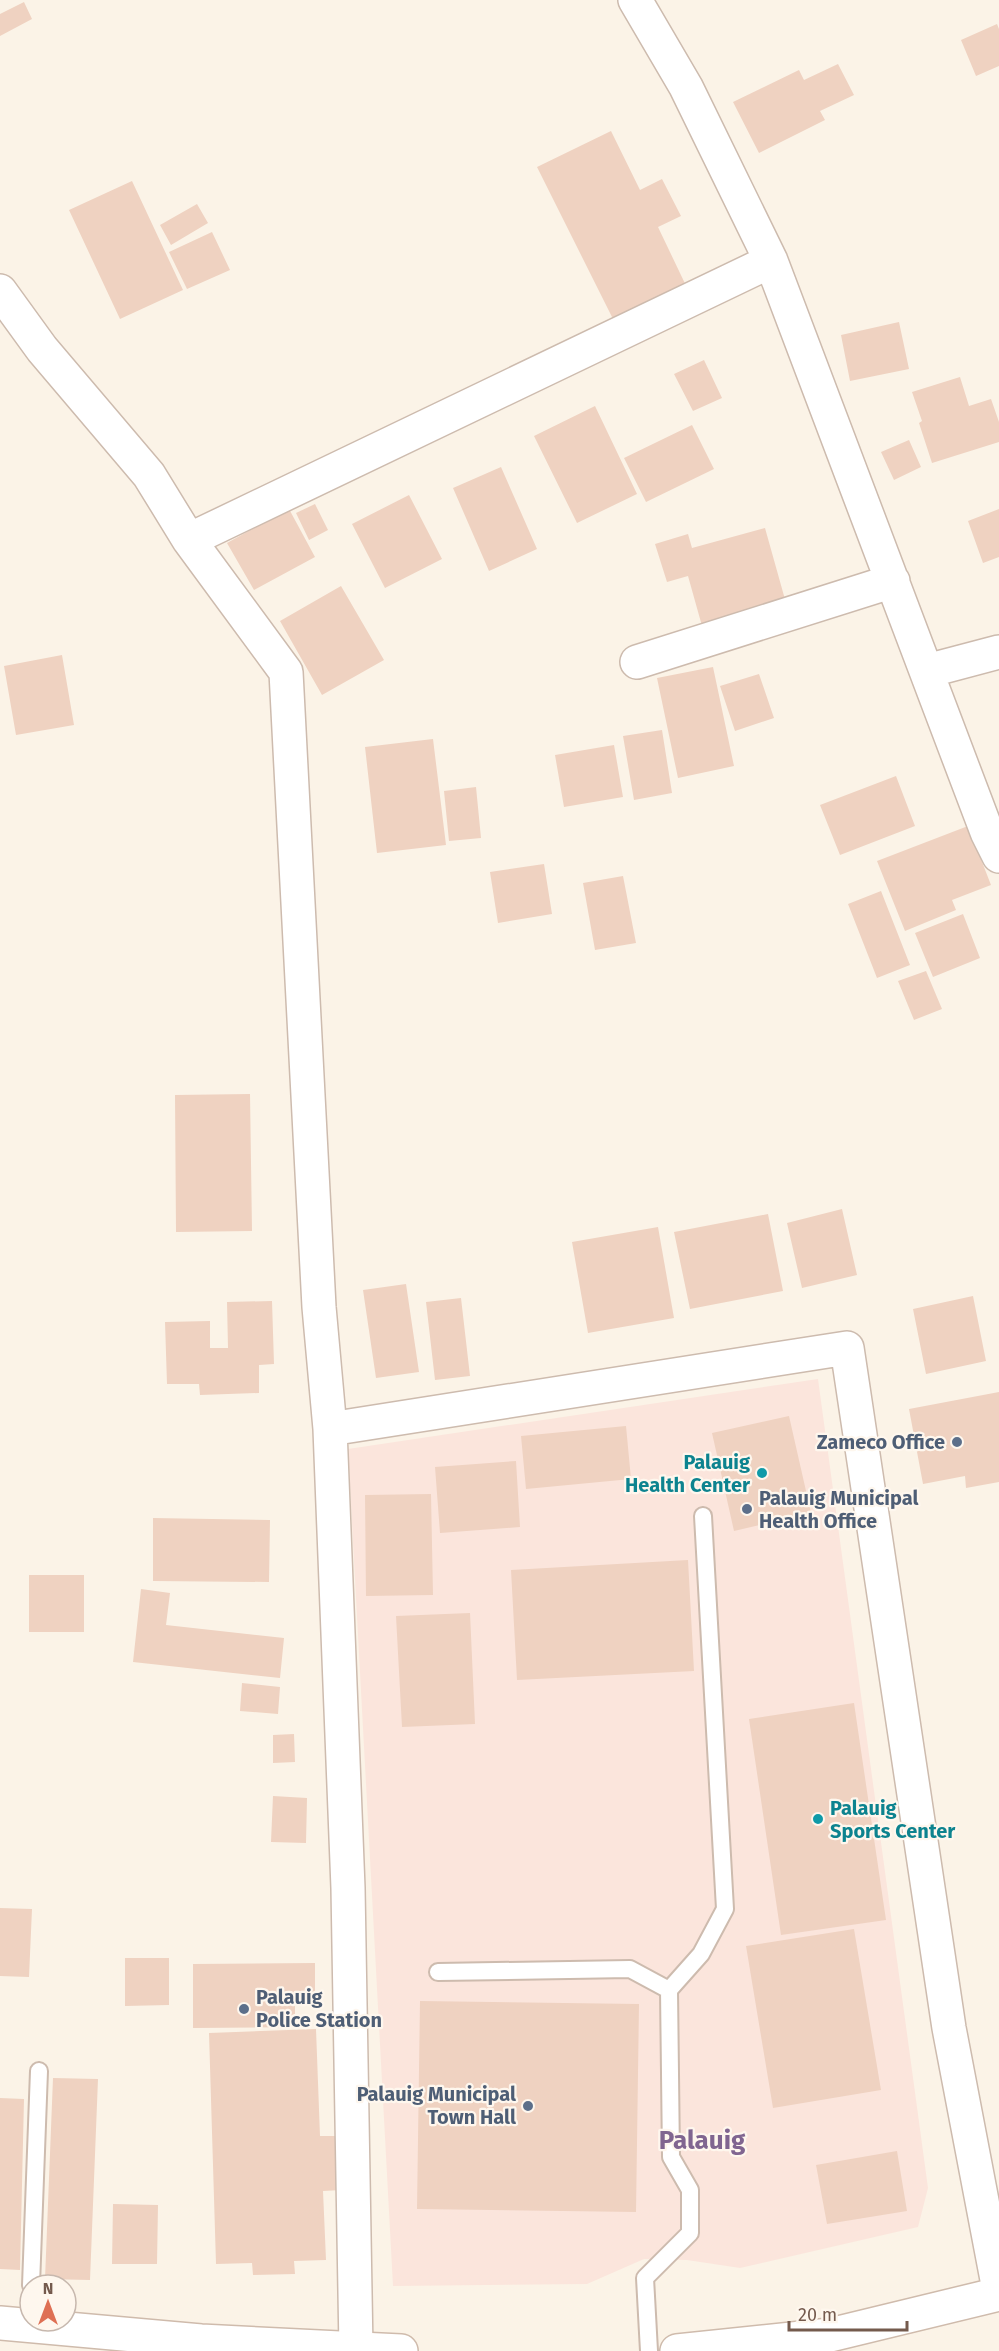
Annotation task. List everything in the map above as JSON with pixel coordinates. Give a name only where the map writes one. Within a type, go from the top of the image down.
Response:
[{"type":"street","points":[[635,0],[686,87],[771,261],[987,831],[999,856]]},
{"type":"street","points":[[189,540],[771,261]]},
{"type":"street","points":[[0,291],[42,349],[149,475],[189,540],[286,672],[319,1307],[330,1429],[348,1888],[356,2350]]},
{"type":"street","points":[[637,662],[893,581]]},
{"type":"street","points":[[927,671],[999,652]]},
{"type":"street","points":[[330,1429],[847,1348],[949,2028],[999,2292],[830,2336],[677,2351]]},
{"type":"street","points":[[78,2328],[201,2341],[401,2351]]},
{"type":"lane","points":[[649,2351],[645,2278],[690,2233],[690,2190],[671,2157],[669,1990],[701,1954],[725,1909],[703,1516]]},
{"type":"lane","points":[[438,1972],[630,1969],[669,1990]]},
{"type":"lane","points":[[31,2273],[39,2071]]},
{"type":"shaded area","points":[[818,1379],[928,2188],[918,2227],[740,2268],[687,2260],[644,2259],[587,2284],[393,2286],[348,1449]]},
{"type":"building","points":[[24,2],[32,19],[0,36],[0,14]]},
{"type":"building","points":[[997,24],[999,66],[976,76],[961,40]]},
{"type":"building","points":[[838,64],[854,95],[820,111],[825,120],[759,153],[733,102],[799,70],[804,80]]},
{"type":"building","points":[[611,131],[640,190],[662,179],[681,216],[658,227],[690,294],[618,329],[537,167]]},
{"type":"building","points":[[132,181],[183,290],[120,319],[69,210]]},
{"type":"building","points":[[197,204],[208,223],[171,245],[160,225]]},
{"type":"building","points":[[212,232],[230,270],[187,289],[169,252]]},
{"type":"building","points":[[899,322],[909,369],[850,381],[841,335]]},
{"type":"building","points":[[704,360],[722,398],[693,411],[674,374]]},
{"type":"building","points":[[960,377],[969,406],[991,399],[999,422],[999,442],[932,463],[912,392]]},
{"type":"building","points":[[595,406],[637,494],[577,523],[534,436]]},
{"type":"building","points":[[692,425],[714,469],[646,502],[624,458]]},
{"type":"building","points":[[909,440],[921,467],[894,480],[881,452]]},
{"type":"building","points":[[501,467],[537,549],[489,571],[453,488]]},
{"type":"building","points":[[409,495],[442,559],[385,588],[352,524]]},
{"type":"building","points":[[315,504],[328,530],[309,540],[296,513]]},
{"type":"building","points":[[289,509],[315,557],[254,590],[227,543]]},
{"type":"building","points":[[999,509],[999,557],[983,563],[968,521]]},
{"type":"building","points":[[765,528],[786,603],[702,626],[688,576],[667,582],[655,544],[688,534],[692,548]]},
{"type":"building","points":[[341,586],[384,660],[322,695],[280,621]]},
{"type":"building","points":[[62,655],[74,725],[16,735],[4,666]]},
{"type":"building","points":[[713,667],[734,766],[678,778],[657,678]]},
{"type":"building","points":[[759,674],[774,718],[735,731],[720,686]]},
{"type":"building","points":[[662,730],[672,793],[634,800],[623,736]]},
{"type":"building","points":[[433,739],[446,845],[377,853],[365,747]]},
{"type":"building","points":[[614,745],[623,797],[564,807],[555,755]]},
{"type":"building","points":[[896,776],[915,826],[840,855],[820,805]]},
{"type":"building","points":[[476,787],[481,838],[449,841],[444,791]]},
{"type":"building","points":[[968,826],[991,885],[952,900],[956,910],[905,931],[877,861]]},
{"type":"building","points":[[544,864],[552,914],[498,923],[490,872]]},
{"type":"building","points":[[623,876],[636,943],[595,950],[583,883]]},
{"type":"building","points":[[881,891],[910,965],[877,978],[848,904]]},
{"type":"building","points":[[963,914],[980,958],[933,977],[915,933]]},
{"type":"building","points":[[926,971],[942,1009],[914,1020],[898,981]]},
{"type":"building","points":[[250,1094],[252,1231],[176,1232],[175,1095]]},
{"type":"building","points":[[842,1209],[857,1275],[802,1288],[787,1223]]},
{"type":"building","points":[[768,1214],[783,1291],[690,1309],[674,1232]]},
{"type":"building","points":[[658,1227],[674,1318],[588,1333],[572,1242]]},
{"type":"building","points":[[406,1284],[419,1372],[376,1378],[363,1290]]},
{"type":"building","points":[[973,1296],[986,1361],[926,1374],[913,1309]]},
{"type":"building","points":[[461,1298],[470,1376],[435,1380],[426,1302]]},
{"type":"building","points":[[272,1301],[274,1364],[259,1365],[259,1393],[200,1395],[199,1384],[167,1384],[165,1322],[210,1321],[210,1348],[228,1348],[227,1302]]},
{"type":"building","name":"Zameco Office","points":[[999,1392],[999,1482],[966,1488],[965,1476],[923,1484],[909,1409]]},
{"type":"building","name":"Palauig Health Center","points":[[789,1416],[811,1513],[734,1531],[712,1433]]},
{"type":"building","points":[[626,1426],[631,1479],[526,1489],[521,1436]]},
{"type":"building","points":[[516,1461],[520,1527],[440,1533],[435,1467]]},
{"type":"building","points":[[431,1494],[433,1595],[366,1596],[365,1495]]},
{"type":"building","points":[[153,1518],[270,1520],[269,1582],[153,1581]]},
{"type":"building","points":[[688,1560],[694,1671],[517,1680],[511,1570]]},
{"type":"building","points":[[29,1575],[84,1575],[84,1632],[29,1632]]},
{"type":"building","points":[[141,1589],[170,1593],[166,1625],[284,1638],[280,1678],[133,1662]]},
{"type":"building","points":[[470,1613],[475,1724],[402,1727],[396,1616]]},
{"type":"building","points":[[242,1683],[280,1687],[278,1714],[240,1711]]},
{"type":"building","name":"Palauig Sports Center","points":[[854,1703],[886,1920],[781,1935],[749,1719]]},
{"type":"building","points":[[294,1734],[295,1762],[273,1763],[273,1735]]},
{"type":"building","points":[[273,1796],[307,1798],[306,1843],[271,1842]]},
{"type":"building","points":[[0,1908],[32,1909],[29,1977],[0,1976]]},
{"type":"building","points":[[854,1929],[881,2090],[773,2108],[746,1946]]},
{"type":"building","points":[[125,1958],[169,1958],[169,2005],[125,2006]]},
{"type":"building","name":"Palauig Police Station","points":[[315,1963],[315,1992],[295,1992],[295,2027],[193,2028],[193,1964]]},
{"type":"building","name":"Palauig Municipal Town Hall","points":[[420,2001],[639,2004],[636,2212],[417,2209]]},
{"type":"building","points":[[316,2029],[320,2136],[339,2136],[341,2190],[323,2191],[326,2260],[294,2261],[295,2274],[253,2275],[252,2263],[216,2264],[209,2033]]},
{"type":"building","points":[[53,2078],[98,2079],[90,2280],[78,2280],[78,2273],[45,2273]]},
{"type":"building","points":[[0,2098],[24,2099],[20,2270],[0,2269]]},
{"type":"building","points":[[897,2151],[907,2211],[827,2224],[816,2165]]},
{"type":"building","points":[[113,2204],[158,2205],[157,2264],[112,2264]]},
{"type":"place","name":"Zameco Office","points":[[957,1442]]},
{"type":"place","name":"Palauig Health Center","points":[[762,1473]]},
{"type":"place","name":"Palauig Municipal Health Office","points":[[747,1509]]},
{"type":"place","name":"Palauig Sports Center","points":[[818,1819]]},
{"type":"place","name":"Palauig Police Station","points":[[244,2009]]},
{"type":"place","name":"Palauig Municipal Town Hall","points":[[528,2106]]},
{"type":"district","name":"Palauig","points":[[702,2140]]}]
